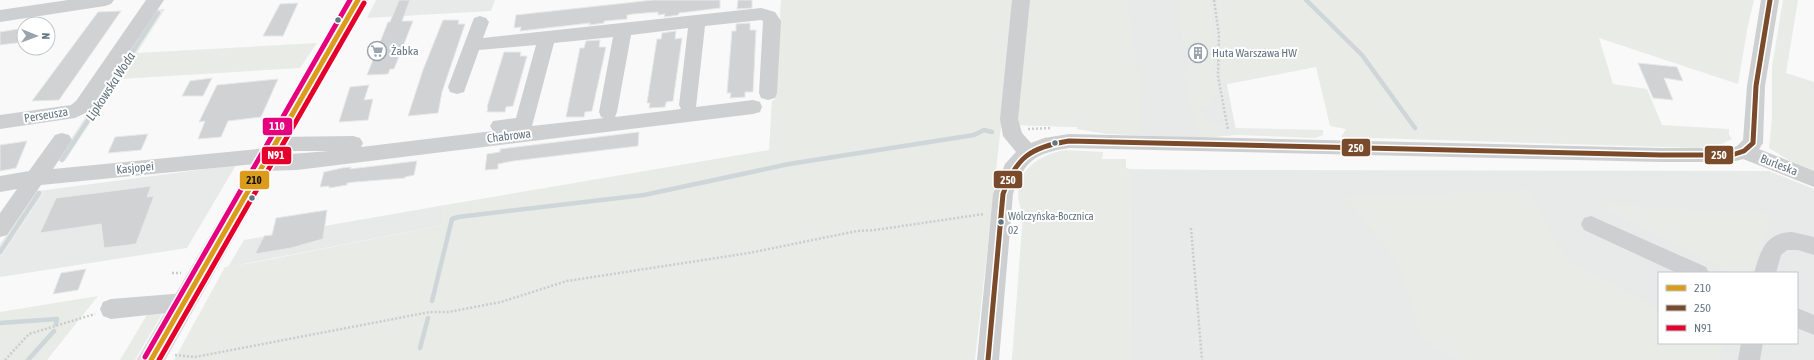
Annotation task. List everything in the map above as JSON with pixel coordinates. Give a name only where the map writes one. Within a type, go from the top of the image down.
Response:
[{"type":"main road","points":[[160,357],[184,302],[358,0]]},
{"type":"street","points":[[0,16],[105,0]]},
{"type":"street","name":"Perseusza","points":[[0,122],[75,110],[83,106],[155,0]]},
{"type":"street","points":[[1021,0],[1009,119],[1013,136],[1028,152]]},
{"type":"street","points":[[988,360],[1002,209],[1008,177],[1017,162],[1028,152],[1052,143],[1070,141],[1662,155],[1732,155],[1744,151],[1753,144],[1756,86],[1770,0]]},
{"type":"street","points":[[472,45],[623,30],[760,14],[767,15],[771,17],[768,94]]},
{"type":"street","points":[[457,87],[480,22]]},
{"type":"street","points":[[688,105],[697,22]]},
{"type":"street","points":[[608,112],[623,30]]},
{"type":"street","points":[[270,154],[524,124],[547,38]]},
{"type":"street","name":"Chabrowa","points":[[270,154],[297,162],[753,107]]},
{"type":"street","points":[[0,229],[62,140]]},
{"type":"street","name":"Burleska","points":[[1744,151],[1814,179]]},
{"type":"street","name":"Kasjopei","points":[[0,184],[36,178],[270,154]]},
{"type":"street","points":[[1591,224],[1696,272]]},
{"type":"street","points":[[1765,272],[1772,250],[1783,242],[1790,241],[1814,246]]},
{"type":"street","points":[[111,310],[184,302]]},
{"type":"street","points":[[1798,318],[1814,325]]},
{"type":"street","points":[[1749,360],[1752,344]]},
{"type":"path","points":[[1214,0],[1219,35],[1218,76],[1231,145]]},
{"type":"path","points":[[160,357],[195,357],[430,312],[448,312],[501,302],[567,281],[749,254],[857,231],[875,230],[991,213],[1002,209]]},
{"type":"path","points":[[1191,228],[1202,360]]},
{"type":"path","points":[[5,360],[29,334],[111,310]]},
{"type":"shaded area","points":[[376,0],[495,0],[491,11],[367,18]]},
{"type":"shaded area","points":[[781,0],[1016,0],[975,360],[174,360],[225,267],[443,225],[445,205],[769,150],[772,100],[775,100]]},
{"type":"shaded area","points":[[999,0],[1239,0],[1227,85],[1237,135],[1202,138],[1109,134],[1077,129],[1077,127],[1016,125],[982,127]]},
{"type":"shaded area","points":[[1027,0],[1127,0],[1142,94],[1141,134],[1109,134],[1077,129],[1077,127],[1016,125]]},
{"type":"shaded area","points":[[1180,0],[1211,0],[1216,91],[1215,95],[1200,111],[1208,123],[1224,127],[1223,134],[1214,137],[1202,138],[1188,98],[1185,76],[1187,67],[1192,60],[1205,61],[1204,47],[1186,46],[1182,44]]},
{"type":"shaded area","points":[[1217,0],[1754,0],[1748,25],[1738,84],[1599,38],[1613,84],[1647,89],[1662,125],[1729,129],[1729,135],[1732,139],[1720,145],[1698,148],[1341,137],[1346,129],[1330,126],[1316,67],[1223,85]]},
{"type":"shaded area","points":[[1783,0],[1798,0],[1786,73],[1814,82],[1814,171],[1806,171],[1769,148],[1772,117],[1772,67]]},
{"type":"shaded area","points":[[158,9],[165,9],[137,53],[317,43],[300,68],[119,79],[65,161],[56,161]]},
{"type":"shaded area","points":[[1235,128],[1323,130],[1323,135],[1316,138],[1237,135]]},
{"type":"shaded area","points":[[1065,150],[1103,152],[1102,159],[1126,159],[1126,168],[1130,169],[1131,360],[1012,360],[1023,214],[1019,201],[1018,190],[1026,171],[1033,164],[1053,153]]},
{"type":"shaded area","points":[[236,165],[187,248],[0,277],[0,258],[46,190]]},
{"type":"shaded area","points":[[1130,169],[1769,171],[1814,189],[1814,360],[1131,360]]},
{"type":"shaded area","points":[[46,190],[0,258],[0,244],[37,191]]},
{"type":"shaded area","points":[[1529,190],[1567,261],[1658,308],[1658,344],[1723,344],[1720,360],[1460,360],[1421,339],[1399,264],[1345,197]]},
{"type":"shaded area","points":[[1598,204],[1772,214],[1751,272],[1730,272]]},
{"type":"shaded area","points":[[445,205],[443,225],[228,267],[244,240]]},
{"type":"shaded area","points":[[98,296],[47,360],[0,360],[0,312]]},
{"type":"shaded area","points":[[166,307],[135,360],[120,360],[151,308]]},
{"type":"building","points":[[399,0],[410,0],[402,21],[413,21],[394,69],[390,69],[388,74],[367,75],[388,22],[390,22]]},
{"type":"building","points":[[653,0],[720,0],[720,8],[679,13],[678,15],[664,17],[665,14],[658,15],[658,12],[633,14],[627,15],[627,19],[604,21],[604,23],[589,25],[590,23],[520,31],[521,27],[514,28],[516,15]]},
{"type":"building","points":[[738,0],[752,0],[752,8],[737,9]]},
{"type":"building","points":[[298,3],[283,36],[263,36],[280,4]]},
{"type":"building","points":[[121,11],[59,100],[32,101],[98,12]]},
{"type":"building","points":[[443,20],[459,20],[458,24],[465,24],[442,92],[438,113],[408,116],[423,70]]},
{"type":"building","points":[[750,23],[750,30],[756,30],[753,92],[745,92],[745,97],[730,98],[731,93],[727,93],[732,31],[736,31],[736,24]]},
{"type":"building","points":[[16,29],[16,43],[0,45],[0,32]]},
{"type":"building","points":[[676,31],[675,39],[682,38],[673,101],[666,102],[665,107],[649,108],[650,103],[647,103],[657,39],[661,39],[662,33]]},
{"type":"building","points":[[600,40],[599,47],[606,47],[592,111],[585,112],[584,117],[566,117],[580,48],[584,48],[586,41]]},
{"type":"building","name":"Huta Warszawa HW","points":[[1191,45],[1204,47],[1205,61],[1192,60]]},
{"type":"building","points":[[504,52],[521,52],[520,56],[527,56],[513,106],[506,107],[505,112],[487,112],[487,107]]},
{"type":"building","points":[[1638,63],[1677,67],[1683,81],[1664,78],[1673,100],[1653,98]]},
{"type":"building","points":[[212,78],[203,96],[182,96],[190,81]]},
{"type":"building","points":[[278,79],[261,117],[228,121],[221,137],[198,139],[205,121],[199,122],[217,85]]},
{"type":"building","points":[[369,85],[364,100],[373,99],[368,120],[339,122],[350,87]]},
{"type":"building","points":[[639,132],[638,146],[513,161],[498,164],[498,169],[485,170],[487,154],[500,152],[500,149]]},
{"type":"building","points":[[148,134],[141,150],[108,153],[115,137]]},
{"type":"building","points":[[27,141],[16,168],[0,171],[0,145]]},
{"type":"building","points":[[417,161],[414,175],[405,178],[347,183],[347,185],[329,188],[329,186],[320,187],[324,172],[342,168],[351,167],[350,169]]},
{"type":"building","points":[[151,186],[147,197],[154,196],[136,244],[104,248],[101,224],[40,233],[56,198]]},
{"type":"building","points":[[327,210],[323,239],[291,248],[255,254],[264,236],[272,235],[276,218]]},
{"type":"building","points":[[86,269],[78,290],[53,294],[61,273]]},
{"type":"waterway","points":[[1306,0],[1362,55],[1415,128]]},
{"type":"waterway","name":"Lipkowska Woda","points":[[62,160],[158,13]]},
{"type":"waterway","points":[[432,301],[452,219],[458,217],[644,195],[789,164],[974,135],[984,130],[992,132]]},
{"type":"waterway","name":"Lipkowska Woda","points":[[0,252],[39,193]]},
{"type":"waterway","points":[[420,348],[428,318]]},
{"type":"waterway","name":"Lipkowska Woda","points":[[0,323],[57,319],[56,324]]},
{"type":"waterway","name":"Lipkowska Woda","points":[[28,360],[54,331]]},
{"type":"transit line","name":"110","points":[[145,357],[350,0]]},
{"type":"transit line","name":"210","points":[[151,360],[358,0]]},
{"type":"transit line","name":"250","points":[[988,360],[1003,194],[1013,170],[1026,155],[1034,150],[1055,143],[1069,141],[1661,155],[1732,155],[1744,151],[1753,143],[1756,86],[1770,0]]},
{"type":"transit line","name":"N91","points":[[159,360],[364,3]]},
{"type":"place","name":"Żabka","points":[[377,51]]},
{"type":"place","name":"Huta Warszawa HW","points":[[1198,53]]},
{"type":"place","name":"Wólczyńska-Bocznica 02","points":[[1001,222]]}]
